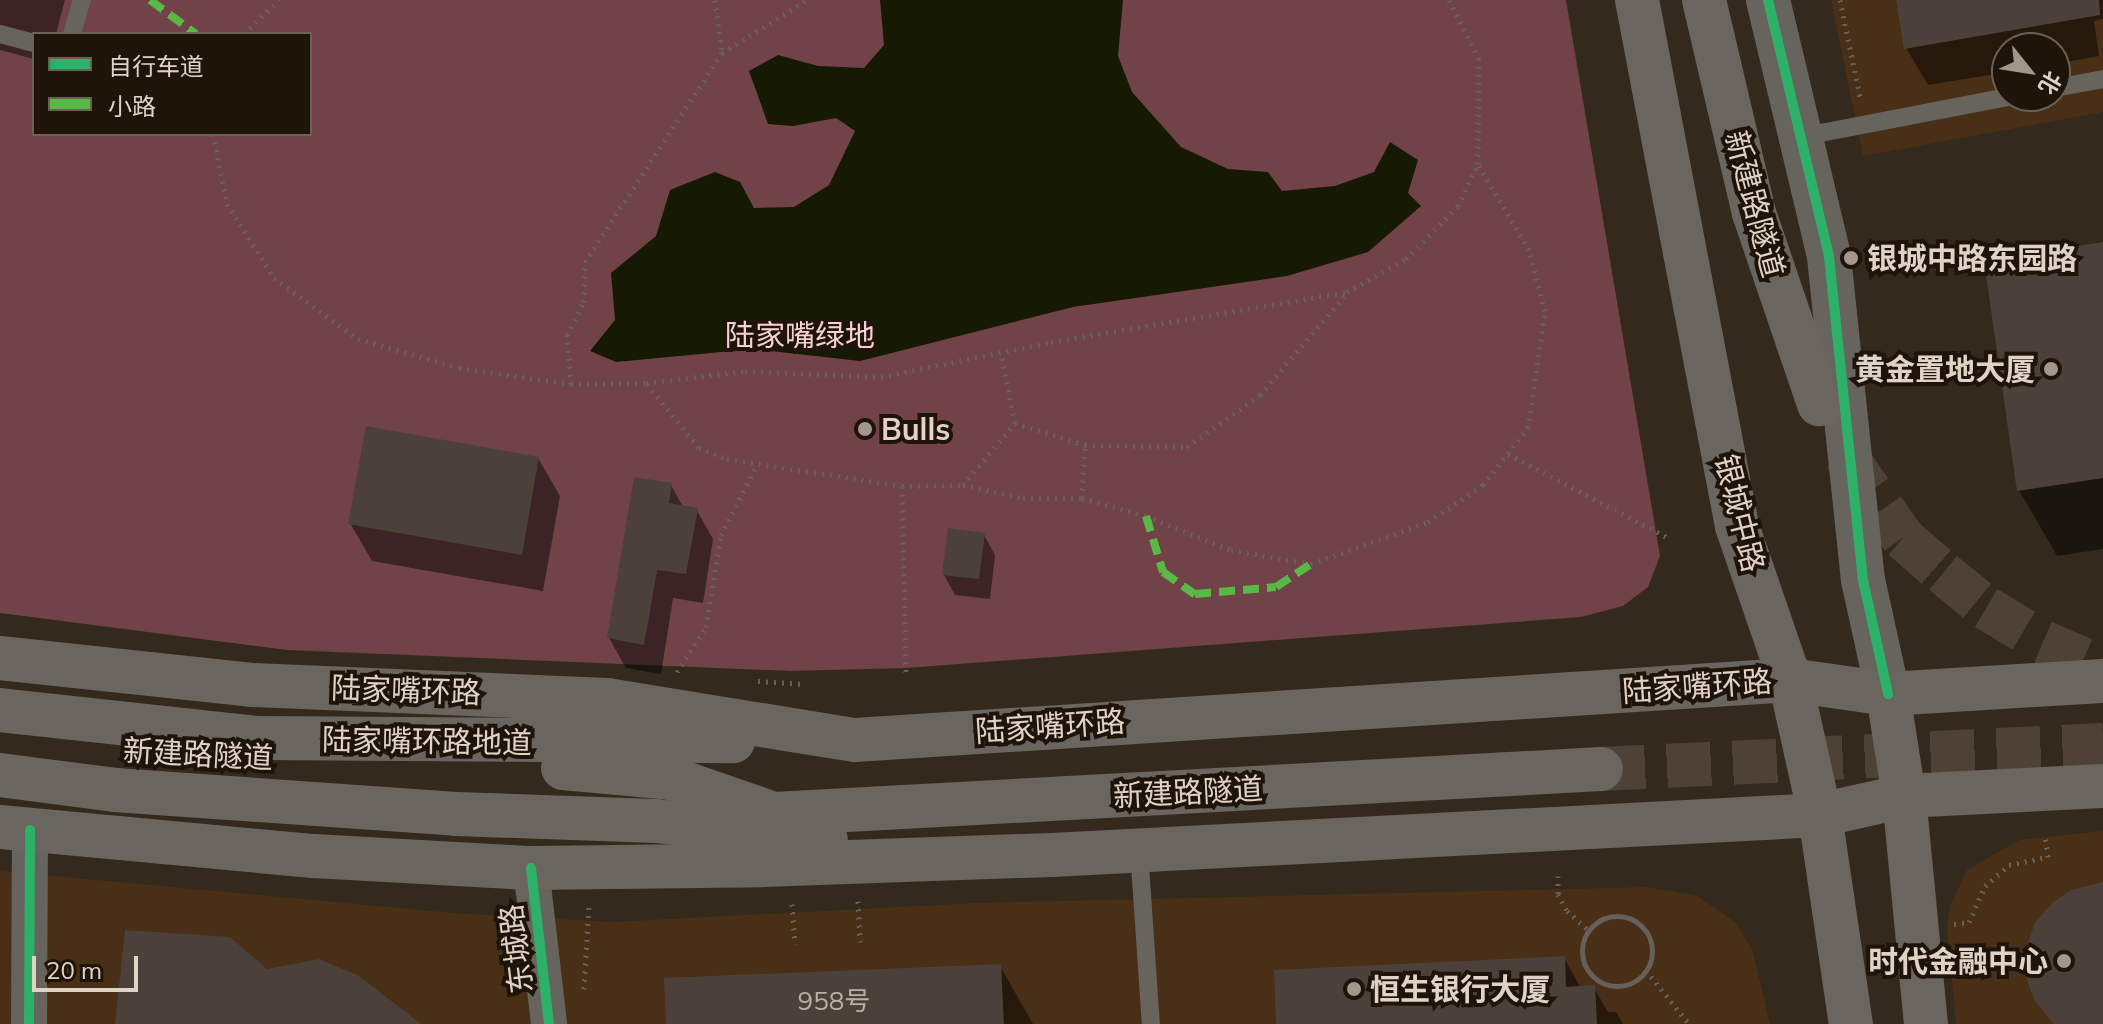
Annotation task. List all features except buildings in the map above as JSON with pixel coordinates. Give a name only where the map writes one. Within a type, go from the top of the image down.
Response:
[{"type":"main road","name":"银城中路","points":[[1637,0],[1737,526],[1790,680],[1820,815],[1851,1024]]},
{"type":"main road","name":"新建路隧道","points":[[1704,0],[1754,213],[1783,311],[1819,404]]},
{"type":"main road","name":"陆家嘴环路","points":[[0,658],[252,685],[607,700],[855,740],[1790,680],[1888,694],[2103,681]]},
{"type":"main road","points":[[1888,694],[1904,796],[1926,1024]]},
{"type":"main road","name":"陆家嘴环路地道","points":[[0,710],[258,738],[546,743],[855,740]]},
{"type":"main road","name":"新建路隧道","points":[[0,736],[185,758],[405,761],[670,778],[774,814]]},
{"type":"main road","name":"新建路隧道","points":[[656,821],[1601,769]]},
{"type":"main road","points":[[0,775],[193,796],[656,821],[852,843],[1052,855]]},
{"type":"main road","points":[[15,829],[314,856],[531,868],[1052,855],[1820,815],[1904,796],[2103,786]]},
{"type":"street","points":[[1768,0],[1797,138],[1829,257],[1863,580],[1888,694]]},
{"type":"street","points":[[15,829],[29,1024]]},
{"type":"street","name":"东城路","points":[[531,868],[549,1024]]},
{"type":"lane","points":[[73,32],[82,0]]},
{"type":"lane","points":[[0,34],[32,42]]},
{"type":"lane","points":[[2071,85],[2103,79]]},
{"type":"lane","points":[[1797,138],[1991,100]]},
{"type":"lane","points":[[1139,850],[1151,1024]]},
{"type":"path","points":[[246,32],[279,0]]},
{"type":"path","points":[[715,0],[722,53]]},
{"type":"path","points":[[571,384],[567,335],[584,302],[585,262],[722,53],[807,0]]},
{"type":"path","points":[[213,136],[227,204],[274,278],[358,339],[459,368],[571,384],[646,383],[745,371],[881,377],[1347,292],[1406,259],[1458,206],[1478,164],[1479,59],[1449,0]]},
{"type":"path","points":[[1840,0],[1865,124]]},
{"type":"path","points":[[646,383],[699,448],[756,467],[902,486],[963,485],[1023,498],[1082,498],[1146,516],[1231,550],[1311,564],[1428,522],[1483,485],[1528,428],[1545,311],[1529,250],[1478,164]]},
{"type":"path","points":[[1015,423],[1085,445],[1187,447],[1260,395],[1347,292]]},
{"type":"path","points":[[1001,353],[1015,423]]},
{"type":"path","points":[[963,485],[1015,423]]},
{"type":"path","points":[[1082,498],[1085,445]]},
{"type":"path","points":[[1508,454],[1669,538]]},
{"type":"path","points":[[674,677],[706,627],[721,535],[756,467]]},
{"type":"path","points":[[902,486],[906,677]]},
{"type":"path","points":[[1947,926],[1969,922],[1985,886],[2009,865],[2048,857],[2045,836]]},
{"type":"path","points":[[1558,876],[1558,894],[1567,911],[1589,930]]},
{"type":"path","points":[[858,901],[860,942]]},
{"type":"path","points":[[792,904],[795,944]]},
{"type":"path","points":[[1646,970],[1618,986],[1597,980],[1582,951],[1589,930],[1609,917],[1633,919],[1649,936],[1646,970],[1689,1024]]},
{"type":"shaded area","points":[[880,0],[1123,0],[1118,56],[1132,92],[1181,147],[1228,169],[1268,172],[1282,191],[1335,186],[1374,172],[1390,142],[1418,160],[1408,193],[1421,206],[1368,252],[1287,276],[1073,307],[860,361],[753,349],[616,362],[590,351],[615,320],[611,273],[656,236],[670,190],[715,172],[740,182],[754,208],[794,207],[829,185],[855,131],[836,118],[793,126],[768,124],[749,71],[778,55],[818,66],[864,68],[884,45]]},
{"type":"shaded area","points":[[1831,0],[2103,0],[2103,112],[1863,156]]},
{"type":"shaded area","points":[[2103,831],[2103,1024],[1956,1024],[1947,926],[1950,906],[1967,870],[2019,840]]},
{"type":"shaded area","points":[[0,871],[453,913],[612,922],[975,903],[1648,887],[1697,896],[1735,922],[1752,949],[1770,1024],[0,1024]]},
{"type":"green space","name":"陆家嘴绿地","points":[[0,0],[1566,0],[1660,556],[1648,587],[1623,606],[1581,617],[906,668],[791,671],[287,650],[0,613]]},
{"type":"tunnel","points":[[1845,455],[1903,538],[1943,573],[1986,608],[2043,642],[2103,668]]},
{"type":"tunnel","points":[[1601,769],[2103,745]]},
{"type":"marked path","points":[[150,0],[193,32]]},
{"type":"marked path","points":[[1146,516],[1163,572],[1195,594],[1276,587],[1311,564]]},
{"type":"cycle path","points":[[1768,0],[1829,257],[1863,580],[1888,694]]},
{"type":"cycle path","points":[[29,1024],[30,830]]},
{"type":"cycle path","points":[[531,868],[549,1024]]},
{"type":"place","name":"银城中路东园路","points":[[1851,258]]},
{"type":"place","name":"黄金置地大厦","points":[[2051,369]]},
{"type":"place","name":"Bulls","points":[[865,429]]},
{"type":"place","name":"时代金融中心","points":[[2064,961]]},
{"type":"place","name":"恒生银行大厦","points":[[1354,989]]}]
